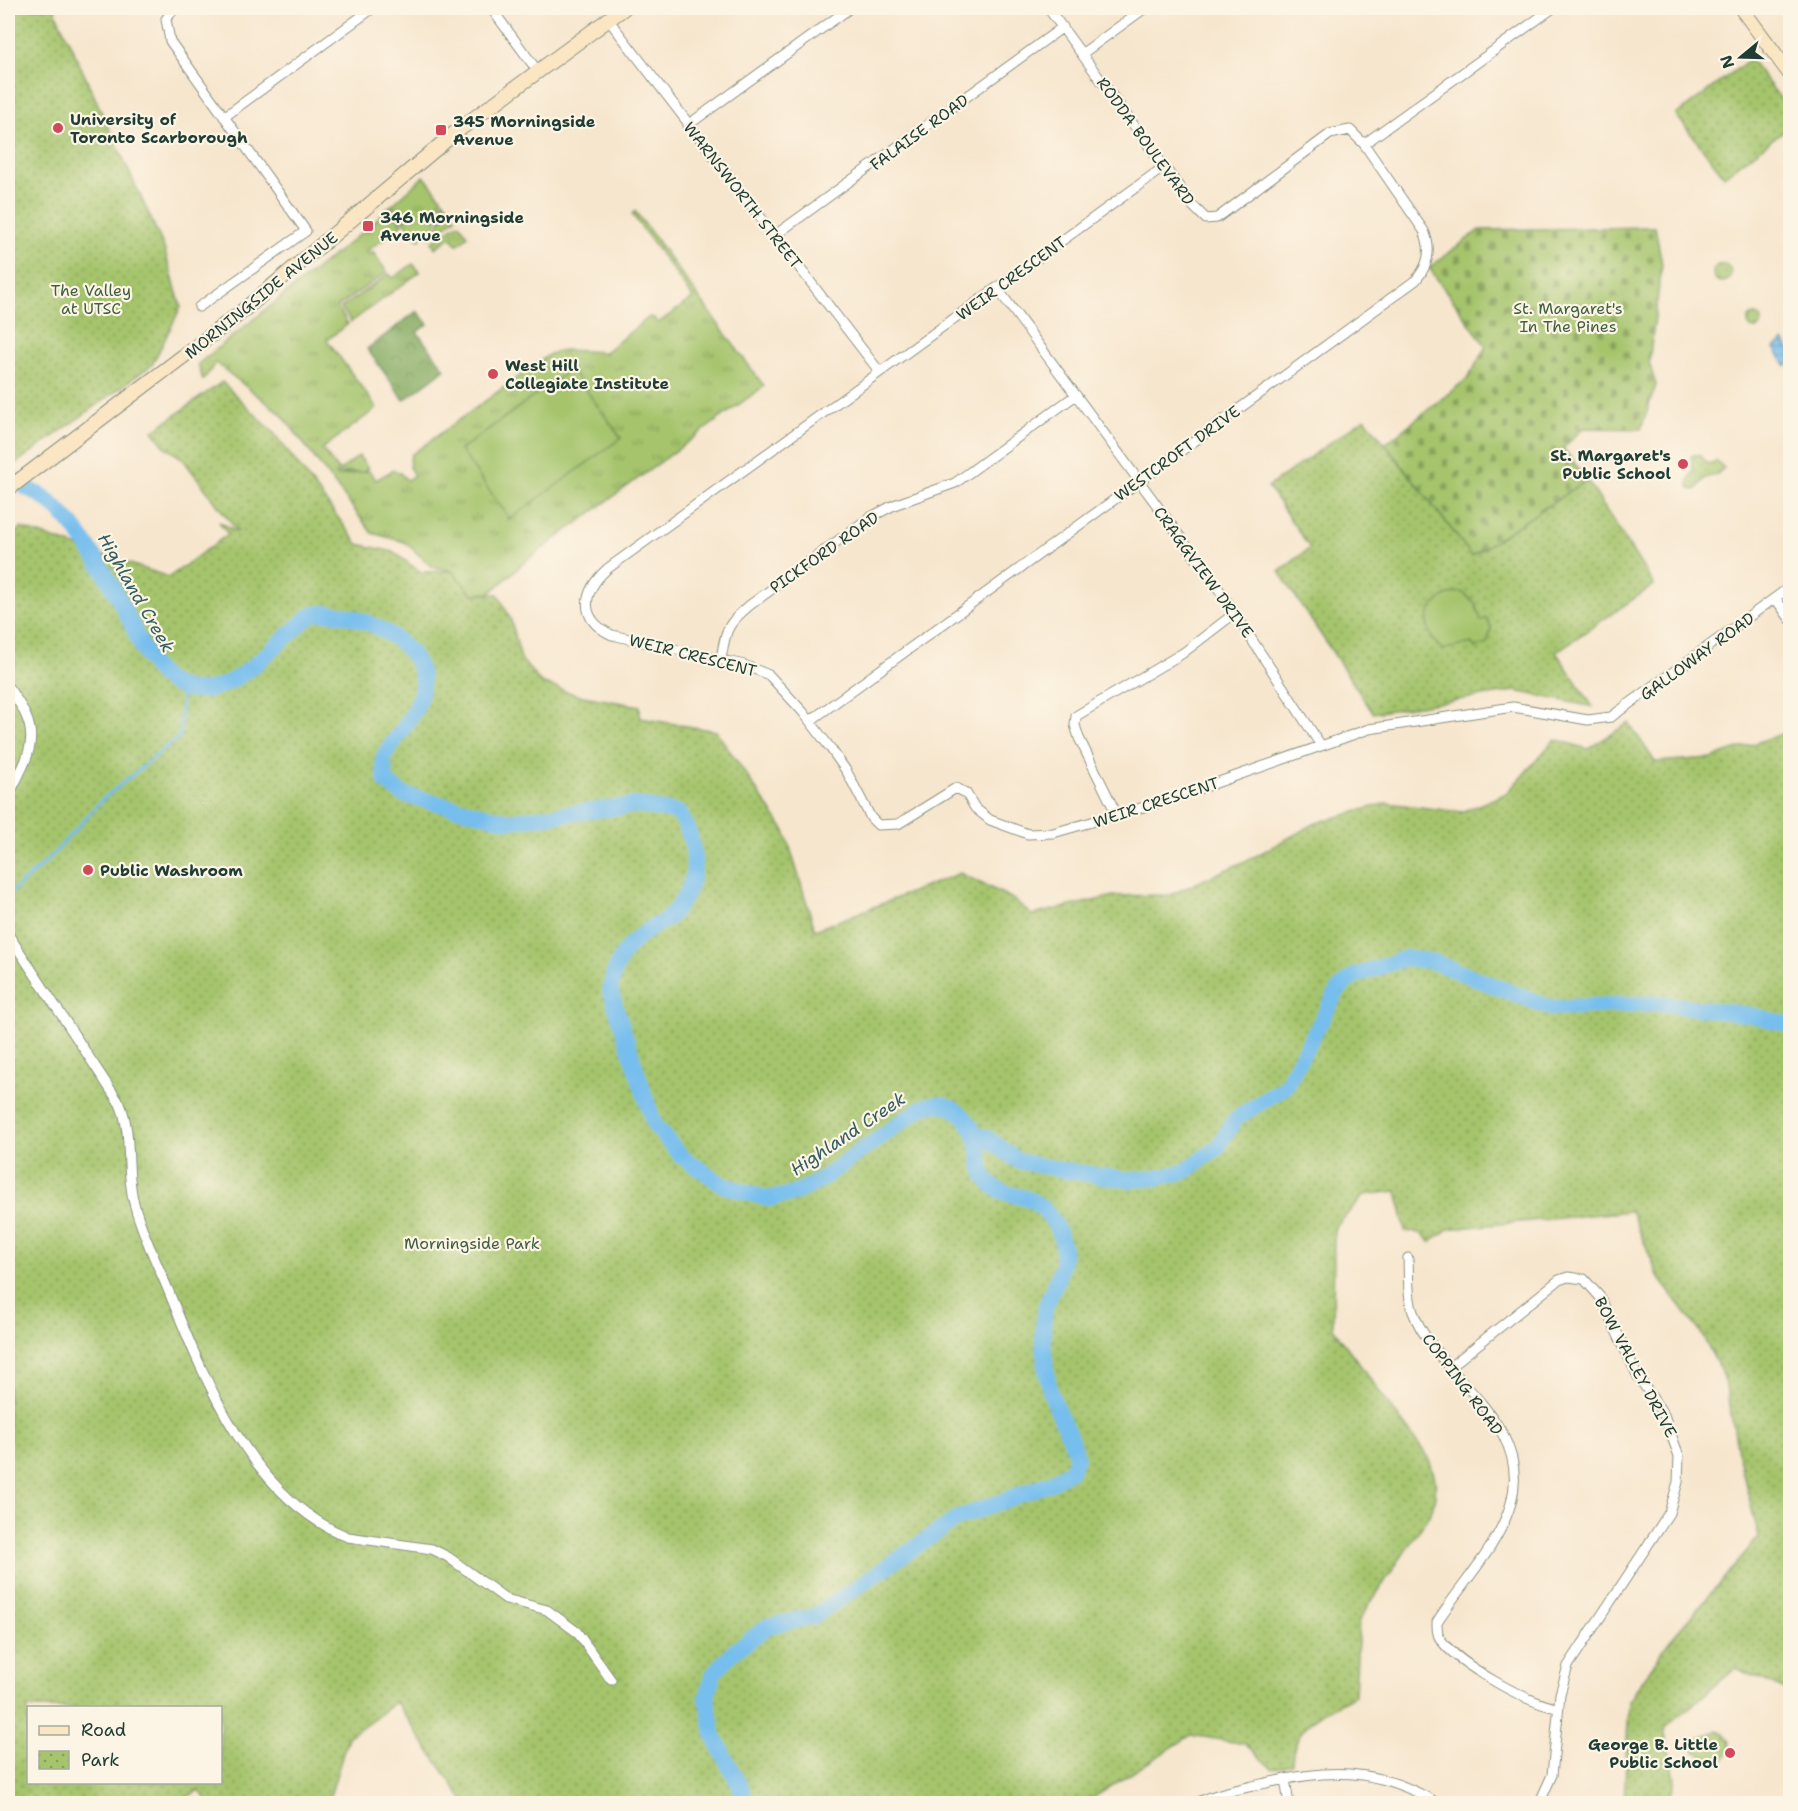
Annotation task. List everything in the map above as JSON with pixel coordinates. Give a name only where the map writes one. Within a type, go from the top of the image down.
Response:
[{"type":"main road","name":"MORNINGSIDE AVENUE","points":[[8,489],[248,307],[457,131],[539,73],[624,8]]},
{"type":"main road","points":[[1741,8],[1791,74]]},
{"type":"street","points":[[175,8],[166,19],[171,41],[306,231],[199,307]]},
{"type":"street","points":[[224,117],[373,8]]},
{"type":"street","points":[[491,8],[539,73]]},
{"type":"street","points":[[688,124],[850,8]]},
{"type":"street","name":"RODDA BOULEVARD","points":[[1048,8],[1200,215],[1210,220],[1330,134],[1344,129],[1350,130],[1364,144]]},
{"type":"street","points":[[1083,53],[1145,8]]},
{"type":"street","points":[[1364,144],[1553,8]]},
{"type":"street","name":"WARNSWORTH STREET","points":[[609,19],[879,371]]},
{"type":"street","name":"FALAISE ROAD","points":[[774,236],[1063,27]]},
{"type":"street","name":"WESTCROFT DRIVE","points":[[810,721],[1416,280],[1425,268],[1429,254],[1424,231],[1364,144]]},
{"type":"street","name":"WEIR CRESCENT","points":[[1164,167],[607,569],[589,591],[587,603],[590,618],[600,630],[612,635],[721,659],[769,675],[810,721],[847,772],[871,818],[878,825],[898,824],[956,788],[966,794],[975,808],[990,820],[1028,834],[1079,827],[1165,801],[1320,744],[1369,729],[1513,707],[1588,720],[1600,719]]},
{"type":"street","name":"CRAGGVIEW DRIVE","points":[[997,288],[1235,613],[1320,744]]},
{"type":"street","name":"PICKFORD ROAD","points":[[721,659],[725,634],[732,619],[750,605],[869,518],[894,505],[955,483],[1076,395]]},
{"type":"street","name":"GALLOWAY ROAD","points":[[1600,719],[1611,717],[1628,706],[1791,587]]},
{"type":"street","points":[[1775,598],[1791,619]]},
{"type":"street","points":[[1117,815],[1079,738],[1075,725],[1076,716],[1183,653],[1235,613]]},
{"type":"street","points":[[8,687],[23,710],[32,734],[29,752],[8,798]]},
{"type":"street","points":[[8,934],[120,1104],[124,1115],[130,1187],[140,1222],[209,1386],[234,1428],[271,1479],[305,1510],[338,1533],[348,1537],[432,1549],[448,1557],[506,1599],[547,1610],[577,1632],[611,1680]]},
{"type":"street","name":"COPPING ROAD","points":[[1408,1257],[1412,1311],[1427,1337],[1499,1428],[1511,1454],[1513,1484],[1511,1501],[1498,1533],[1437,1622],[1437,1632],[1445,1645],[1497,1683],[1543,1706],[1558,1708]]},
{"type":"street","name":"BOW VALLEY DRIVE","points":[[1451,1366],[1559,1280],[1568,1277],[1584,1280],[1600,1297],[1637,1375],[1664,1415],[1676,1445],[1678,1482],[1669,1513],[1568,1666],[1558,1708],[1552,1775],[1539,1803]]},
{"type":"street","points":[[1195,1803],[1218,1794],[1324,1772],[1352,1774],[1397,1784],[1439,1803]]},
{"type":"street","points":[[1285,1779],[1289,1803]]},
{"type":"green space","name":"The Valley at UTSC","points":[[8,8],[56,8],[55,11],[163,245],[181,307],[152,365],[8,469]]},
{"type":"green space","points":[[1750,59],[1790,111],[1790,126],[1724,176],[1676,115]]},
{"type":"green space","points":[[424,176],[441,197],[435,233],[430,237],[425,232],[419,240],[392,205]]},
{"type":"green space","points":[[443,200],[456,218],[439,231]]},
{"type":"green space","points":[[390,206],[403,224],[366,252],[368,255],[373,252],[387,272],[337,307],[348,324],[327,340],[377,408],[322,449],[339,471],[359,456],[368,468],[363,472],[369,471],[376,480],[393,470],[407,480],[414,475],[409,467],[411,455],[550,354],[564,350],[605,352],[649,317],[654,318],[658,323],[693,298],[632,214],[635,211],[764,386],[527,560],[490,593],[472,594],[452,571],[431,566],[405,542],[372,533],[281,414],[216,363],[203,380],[198,364],[365,230],[367,232],[373,228],[371,225]],"holes":[[[363,472],[338,476],[336,474]]]},
{"type":"green space","points":[[459,223],[468,236],[457,245],[451,237],[435,248],[432,242]]},
{"type":"green space","name":"St. Margaret's In The Pines","points":[[1655,227],[1662,264],[1649,362],[1656,385],[1641,429],[1583,428],[1563,448],[1587,480],[1472,556],[1385,444],[1469,377],[1486,346],[1429,268],[1479,230]]},
{"type":"green space","points":[[413,264],[420,272],[351,322],[341,308],[389,274],[393,278]]},
{"type":"green space","points":[[1722,264],[1728,267],[1731,273],[1728,279],[1722,282],[1716,279],[1713,273],[1716,267]]},
{"type":"green space","points":[[417,311],[428,324],[417,332],[445,369],[404,400],[367,349]]},
{"type":"green space","points":[[1755,315],[1760,317],[1762,322],[1760,327],[1755,329],[1750,327],[1748,322],[1750,317]]},
{"type":"green space","points":[[571,369],[621,438],[510,519],[460,450]]},
{"type":"green space","name":"Morningside Park","points":[[222,382],[273,432],[358,544],[393,552],[421,572],[452,571],[472,594],[498,594],[511,620],[521,659],[541,683],[577,695],[640,706],[640,718],[716,731],[785,831],[815,930],[960,873],[1011,898],[1032,915],[1114,896],[1170,895],[1252,858],[1316,823],[1387,803],[1462,812],[1507,793],[1555,739],[1588,749],[1629,723],[1655,762],[1712,758],[1790,731],[1790,1692],[1736,1668],[1664,1729],[1675,1778],[1669,1803],[1624,1803],[1629,1701],[1668,1643],[1759,1537],[1740,1462],[1724,1377],[1701,1333],[1660,1280],[1631,1211],[1448,1229],[1431,1242],[1420,1233],[1405,1231],[1397,1191],[1364,1195],[1334,1229],[1333,1328],[1427,1456],[1435,1477],[1435,1497],[1431,1513],[1359,1620],[1355,1695],[1321,1714],[1304,1729],[1298,1738],[1292,1764],[1272,1769],[1245,1744],[1191,1735],[1085,1803],[465,1803],[396,1702],[348,1737],[328,1803],[209,1803],[199,1790],[177,1803],[8,1803],[8,538],[21,528],[169,577],[228,534],[219,522],[238,532],[182,458],[165,447],[153,431]]},
{"type":"green space","points":[[1365,418],[1472,556],[1587,480],[1654,585],[1556,652],[1593,707],[1515,691],[1373,713],[1279,572],[1310,548],[1268,487]]},
{"type":"green space","points":[[1700,455],[1708,464],[1716,461],[1724,468],[1717,474],[1705,478],[1696,490],[1690,489],[1688,483],[1693,470],[1691,457]]},
{"type":"green space","points":[[1462,592],[1475,603],[1481,621],[1487,618],[1491,630],[1487,644],[1475,648],[1472,643],[1442,650],[1430,634],[1428,618],[1430,611],[1440,600]]},
{"type":"green space","points":[[1717,1730],[1725,1733],[1731,1742],[1723,1760],[1711,1764],[1702,1754],[1695,1752],[1693,1742]]},
{"type":"water","points":[[1784,341],[1790,351],[1790,363],[1786,366],[1774,348]]},
{"type":"waterway","name":"Highland Creek","points":[[8,477],[43,497],[69,521],[81,536],[103,570],[149,660],[167,680],[185,689],[202,691],[219,687],[251,668],[311,615],[329,613],[346,616],[363,621],[396,639],[418,664],[422,678],[419,700],[409,720],[383,758],[386,782],[404,795],[509,821],[637,805],[679,813],[686,826],[694,852],[692,878],[688,890],[669,917],[643,933],[629,946],[615,969],[610,990],[655,1126],[681,1156],[723,1185],[768,1199],[793,1194],[816,1183],[921,1108],[938,1104],[960,1113],[971,1126],[977,1140],[981,1165],[989,1182],[1005,1193],[1034,1202],[1048,1214],[1055,1225],[1062,1242],[1063,1261],[1044,1316],[1044,1347],[1051,1394],[1077,1456],[1071,1470],[1050,1483],[958,1518],[814,1616],[768,1626],[732,1653],[713,1674],[707,1698],[713,1734],[749,1804]]},
{"type":"waterway","points":[[8,895],[48,860],[102,800],[180,736],[182,690]]},
{"type":"waterway","points":[[975,1135],[986,1137],[1018,1161],[1068,1171],[1129,1180],[1157,1178],[1186,1171],[1217,1148],[1236,1118],[1285,1087],[1338,990],[1354,976],[1406,958],[1434,962],[1551,1008],[1659,1003],[1751,1015],[1790,1025]]},
{"type":"place","name":"University of Toronto Scarborough","points":[[58,128]]},
{"type":"place","name":"345 Morningside Avenue","points":[[441,130]]},
{"type":"place","name":"346 Morningside Avenue","points":[[368,226]]},
{"type":"place","name":"West Hill Collegiate Institute","points":[[493,374]]},
{"type":"place","name":"St. Margaret's Public School","points":[[1683,464]]},
{"type":"place","name":"Public Washroom","points":[[88,870]]},
{"type":"place","name":"George B. Little Public School","points":[[1730,1753]]}]
